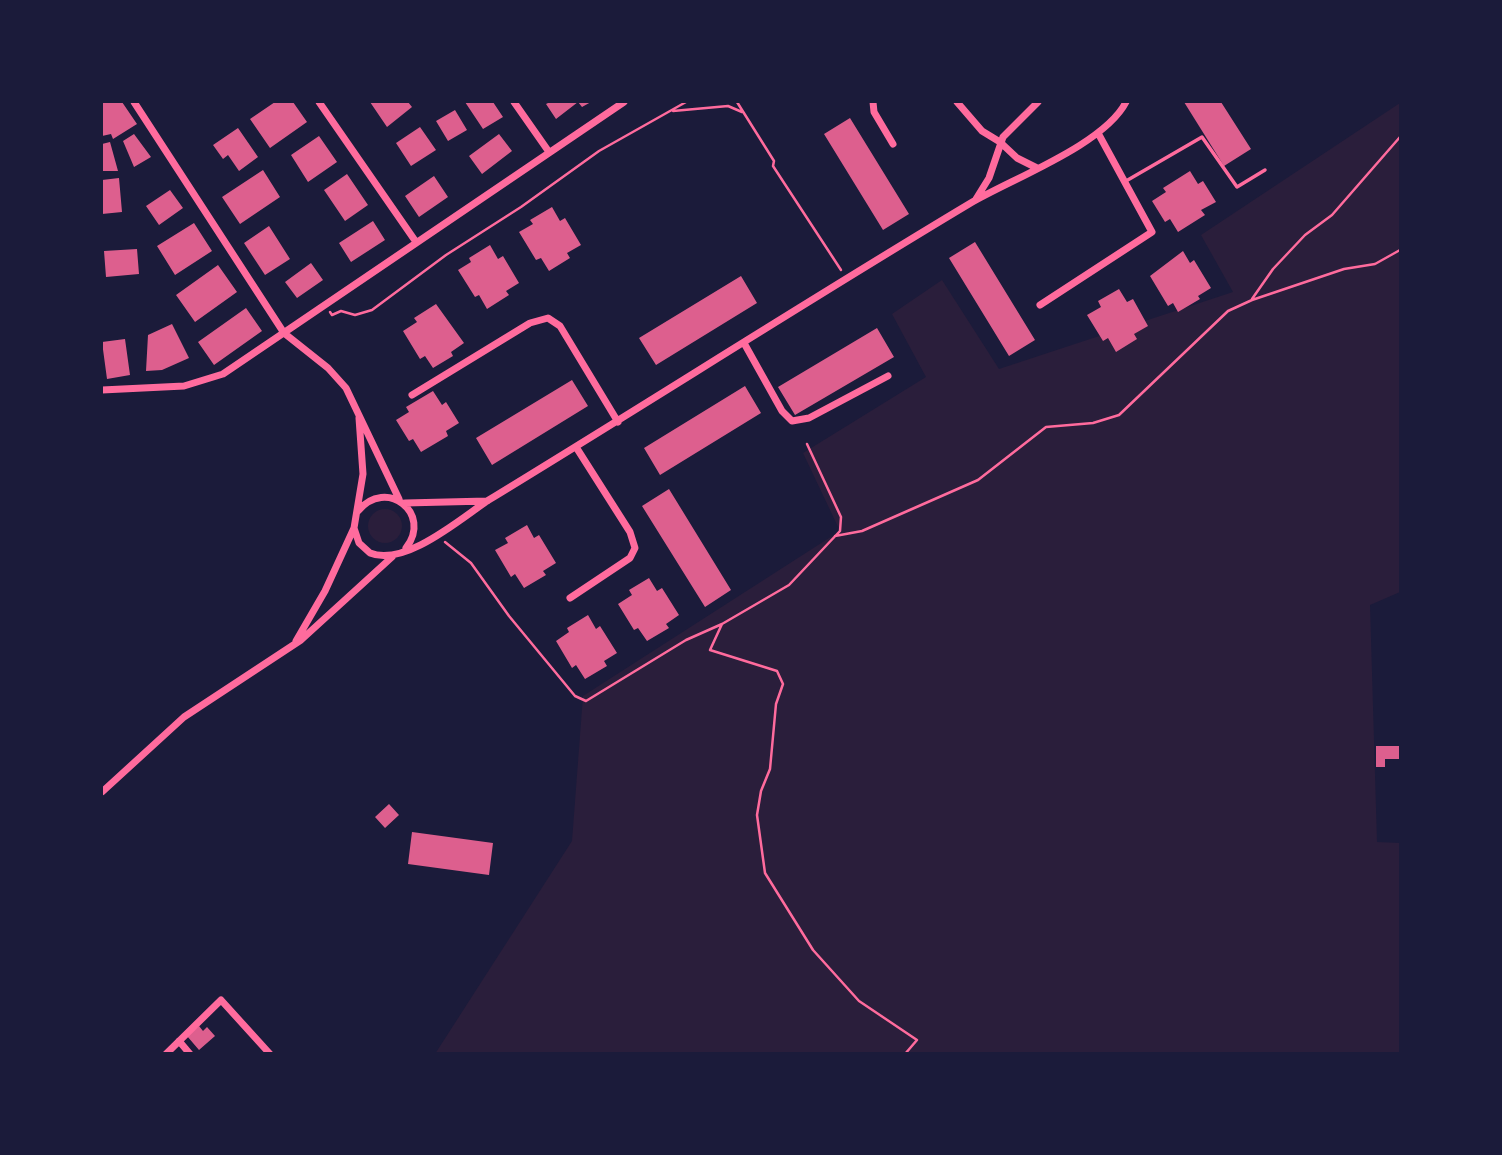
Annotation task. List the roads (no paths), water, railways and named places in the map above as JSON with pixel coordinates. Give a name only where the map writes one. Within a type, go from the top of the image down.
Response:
[{"type":"street","points":[[134,102],[284,332],[340,380],[402,501],[413,514],[411,543],[403,551]]},
{"type":"street","points":[[319,102],[416,242]]},
{"type":"street","points":[[514,102],[550,152]]},
{"type":"street","points":[[102,390],[173,387],[204,382],[223,374],[624,102]]},
{"type":"street","points":[[873,102],[874,112],[893,144]]},
{"type":"street","points":[[957,102],[976,127],[1000,142],[1012,155],[1037,169]]},
{"type":"street","points":[[972,202],[986,184],[1000,142],[1012,125],[1038,102]]},
{"type":"street","points":[[102,792],[184,717],[291,647],[393,556],[437,535],[487,501],[972,202],[1037,169],[1098,133],[1113,121],[1126,102]]},
{"type":"street","points":[[1040,305],[1152,232],[1098,133]]},
{"type":"street","points":[[412,395],[530,323],[548,318],[560,326],[618,422]]},
{"type":"street","points":[[744,343],[782,411],[792,421],[806,420],[888,376]]},
{"type":"street","points":[[291,647],[325,591],[354,528],[363,474],[359,418]]},
{"type":"street","points":[[570,598],[630,558],[635,548],[632,536],[576,447]]},
{"type":"street","points":[[356,514],[373,499],[487,501]]},
{"type":"street","points":[[354,528],[359,543],[370,553],[393,556]]},
{"type":"street","points":[[166,1054],[221,1000],[270,1054]]},
{"type":"street","points":[[179,1041],[190,1054]]},
{"type":"lane","points":[[1124,182],[1202,137],[1237,187],[1265,170]]}]
